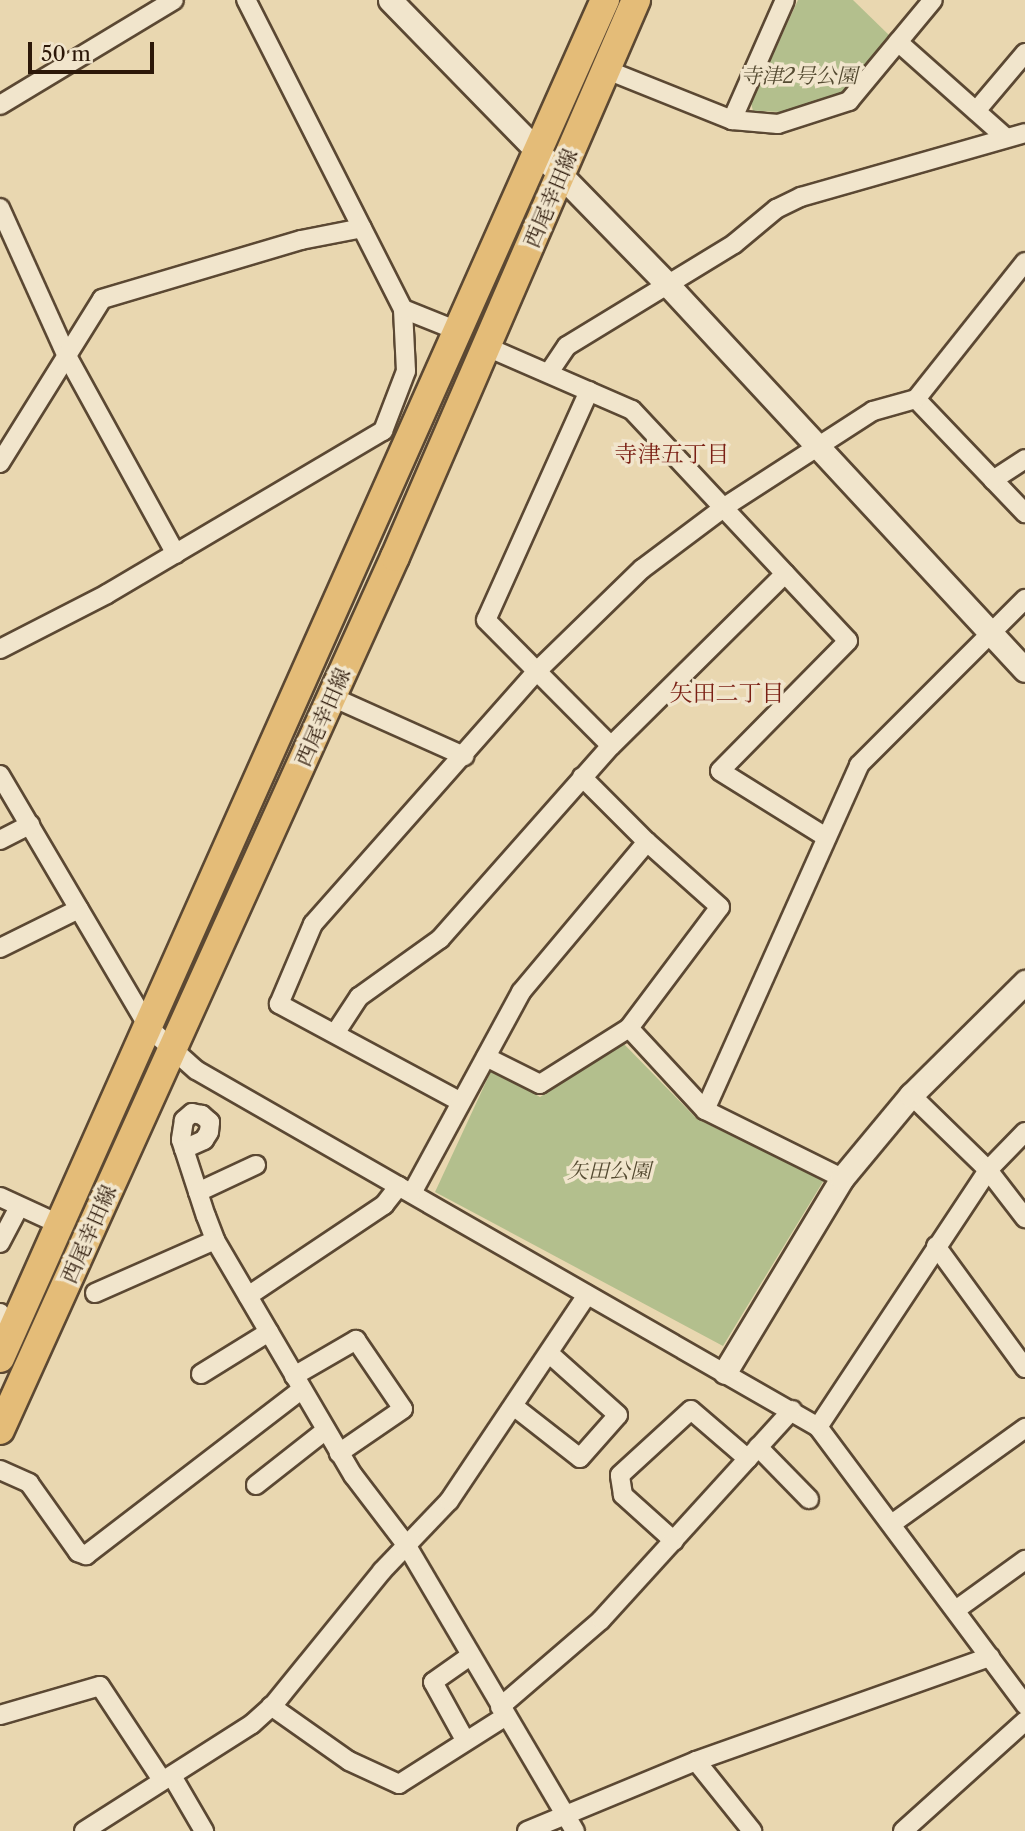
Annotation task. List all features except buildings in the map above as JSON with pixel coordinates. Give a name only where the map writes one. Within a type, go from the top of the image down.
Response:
[{"type":"main road","name":"西尾幸田線","points":[[0,1358],[6,1323],[61,1225],[605,0]]},
{"type":"main road","name":"西尾幸田線","points":[[0,1430],[332,697],[487,347],[636,0]]},
{"type":"street","points":[[0,105],[174,0]]},
{"type":"street","points":[[390,0],[536,154],[667,284],[816,449],[988,634],[1025,670]]},
{"type":"street","points":[[732,120],[785,0]]},
{"type":"street","points":[[607,70],[732,120],[778,124],[849,101],[933,0]]},
{"type":"street","points":[[0,649],[176,554],[383,430],[406,371],[403,309],[254,4]]},
{"type":"street","points":[[898,42],[1006,138]]},
{"type":"street","points":[[976,111],[1025,53]]},
{"type":"street","points":[[550,371],[566,346],[801,197],[1025,133]]},
{"type":"street","points":[[0,208],[66,354],[176,554]]},
{"type":"street","points":[[0,463],[102,299],[301,240],[362,228]]},
{"type":"street","points":[[461,1101],[279,1004],[313,924],[537,672],[642,569],[726,506],[873,411],[916,399],[1024,266]]},
{"type":"street","points":[[403,309],[458,331]]},
{"type":"street","points":[[487,347],[550,371],[632,410],[726,506],[848,641],[720,771],[826,837]]},
{"type":"street","points":[[589,391],[486,620],[611,746]]},
{"type":"street","points":[[916,399],[1025,513]]},
{"type":"street","points":[[993,480],[1025,459]]},
{"type":"street","points":[[336,1032],[359,997],[440,939],[611,746],[785,574]]},
{"type":"street","points":[[705,1110],[859,765],[1025,598]]},
{"type":"street","points":[[332,697],[464,756]]},
{"type":"street","points":[[0,775],[149,1028],[197,1070],[818,1427],[957,1609],[1025,1705]]},
{"type":"street","points":[[486,1057],[540,1084],[629,1028],[720,907],[582,777]]},
{"type":"street","points":[[0,840],[30,825]]},
{"type":"street","points":[[248,1296],[406,1189],[461,1101],[521,992],[648,842]]},
{"type":"street","points":[[0,948],[79,909]]},
{"type":"street","points":[[724,1372],[842,1178],[911,1095],[1025,982]]},
{"type":"street","points":[[629,1028],[705,1110],[842,1178]]},
{"type":"street","points":[[911,1095],[988,1170],[1025,1218]]},
{"type":"street","points":[[818,1427],[988,1170],[1025,1132]]},
{"type":"street","points":[[184,1149],[215,1240],[339,1452],[407,1546],[575,1831]]},
{"type":"street","points":[[198,1192],[256,1165]]},
{"type":"street","points":[[0,1197],[61,1225]]},
{"type":"street","points":[[0,1243],[19,1207]]},
{"type":"street","points":[[95,1293],[215,1240]]},
{"type":"street","points":[[936,1246],[1025,1368]]},
{"type":"street","points":[[85,1831],[252,1724],[271,1706],[407,1546],[449,1502],[516,1408],[587,1295]]},
{"type":"street","points":[[201,1374],[269,1332]]},
{"type":"street","points":[[0,1470],[29,1483],[78,1552],[86,1555],[298,1383],[356,1340],[403,1409],[339,1452]]},
{"type":"street","points":[[516,1408],[580,1458],[618,1415],[551,1355]]},
{"type":"street","points":[[674,1541],[622,1495],[620,1475],[691,1410],[753,1453],[809,1499]]},
{"type":"street","points":[[271,1706],[349,1761],[399,1784],[503,1712],[601,1620],[792,1410]]},
{"type":"street","points":[[892,1523],[1025,1428]]},
{"type":"street","points":[[256,1485],[326,1430]]},
{"type":"street","points":[[957,1609],[1025,1560]]},
{"type":"street","points":[[465,1740],[433,1682],[470,1656]]},
{"type":"street","points":[[527,1831],[563,1813],[696,1761],[990,1657]]},
{"type":"street","points":[[0,1715],[100,1686],[204,1831]]},
{"type":"street","points":[[903,1831],[1025,1721]]},
{"type":"street","points":[[696,1761],[751,1831]]},
{"type":"green space","name":"寺津2号公園","points":[[798,0],[853,0],[891,37],[844,95],[782,112],[753,111],[751,103]]},
{"type":"green space","name":"矢田公園","points":[[623,1043],[697,1119],[824,1180],[723,1346],[435,1192],[492,1069],[540,1097]]},
{"type":"district","name":"寺津五丁目","points":[[672,454]]},
{"type":"district","name":"矢田二丁目","points":[[727,693]]}]
